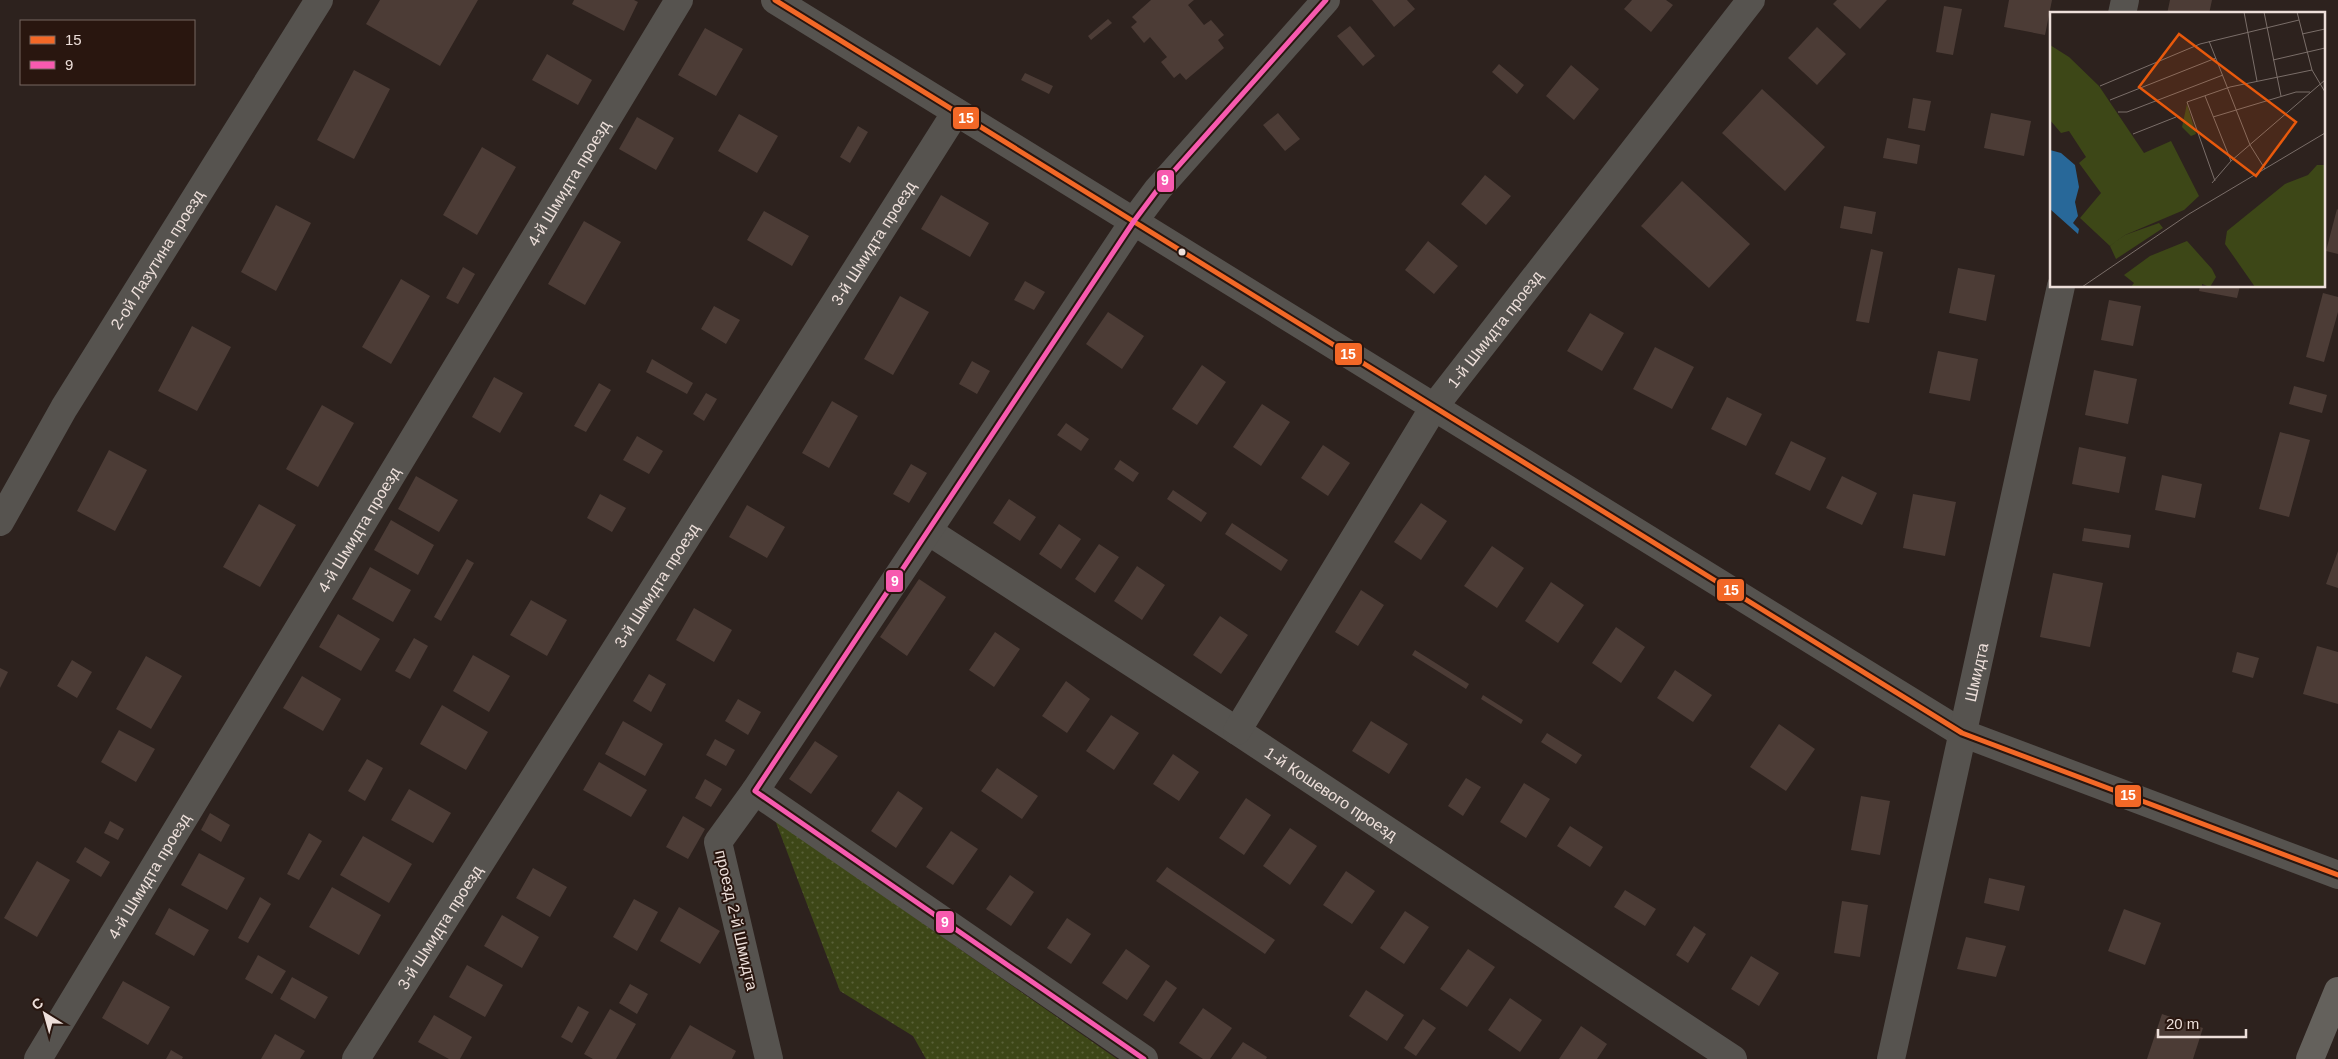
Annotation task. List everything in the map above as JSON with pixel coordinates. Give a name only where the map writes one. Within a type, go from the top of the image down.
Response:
[{"type":"highway","points":[[2310,1059],[2338,991]]},
{"type":"street","name":"2-ой Лазутина проезд","points":[[0,522],[64,408],[320,0]]},
{"type":"street","name":"4-й Шмидта проезд","points":[[38,1059],[679,0]]},
{"type":"street","points":[[775,0],[1962,733],[2338,875]]},
{"type":"street","name":"1-й Шмидта проезд","points":[[1237,731],[1434,407],[1751,0]]},
{"type":"street","points":[[1144,1059],[755,791],[1134,221],[1158,189],[1314,5]]},
{"type":"street","name":"3-й Шмидта проезд","points":[[356,1059],[956,112]]},
{"type":"street","name":"Шмидта","points":[[1891,1059],[2061,288]]},
{"type":"street","name":"1-й Кошевого проезд","points":[[928,531],[1237,731],[1734,1059]]},
{"type":"street","name":"проезд 2-й Шмидта","points":[[755,791],[718,842],[769,1059]]},
{"type":"green space","points":[[775,820],[1117,1059],[926,1059],[913,1036],[840,991]]},
{"type":"building","points":[[380,0],[478,0],[440,66],[366,24]]},
{"type":"building","points":[[574,0],[634,0],[638,2],[624,31],[572,4]]},
{"type":"building","points":[[1151,0],[1194,0],[1188,5],[1204,25],[1211,20],[1224,35],[1218,40],[1224,48],[1186,80],[1180,73],[1174,78],[1161,62],[1167,57],[1150,37],[1144,43],[1131,27],[1137,22],[1132,17]]},
{"type":"building","points":[[1372,0],[1407,0],[1415,9],[1394,27]]},
{"type":"building","points":[[1632,0],[1666,0],[1673,5],[1651,32],[1624,9]]},
{"type":"building","points":[[1837,0],[1887,0],[1860,29],[1833,4]]},
{"type":"building","points":[[2009,0],[2052,0],[2045,35],[2004,27]]},
{"type":"building","points":[[2170,0],[2212,0],[2209,12],[2167,12]]},
{"type":"building","points":[[1944,6],[1962,9],[1953,55],[1936,52]]},
{"type":"building","points":[[1108,19],[1112,23],[1091,40],[1088,36]]},
{"type":"building","points":[[1350,26],[1375,56],[1363,66],[1337,36]]},
{"type":"building","points":[[1817,27],[1846,54],[1817,85],[1788,58]]},
{"type":"building","points":[[705,28],[743,49],[716,96],[678,75]]},
{"type":"building","points":[[547,54],[592,80],[578,105],[532,80]]},
{"type":"building","points":[[1499,64],[1524,85],[1517,94],[1492,72]]},
{"type":"building","points":[[1571,65],[1599,89],[1574,120],[1546,96]]},
{"type":"building","points":[[354,70],[390,89],[354,159],[317,140]]},
{"type":"building","points":[[1025,73],[1053,86],[1049,94],[1021,80]]},
{"type":"building","points":[[1762,89],[1825,147],[1785,191],[1722,133]]},
{"type":"building","points":[[1913,98],[1931,101],[1925,131],[1908,128]]},
{"type":"building","points":[[1278,113],[1300,139],[1285,151],[1263,125]]},
{"type":"building","points":[[1991,113],[2031,121],[2024,156],[1984,148]]},
{"type":"building","points":[[739,114],[778,136],[757,173],[718,151]]},
{"type":"building","points":[[637,117],[674,138],[656,170],[619,149]]},
{"type":"building","points":[[858,126],[868,132],[850,163],[840,157]]},
{"type":"building","points":[[1887,138],[1920,145],[1917,164],[1883,158]]},
{"type":"building","points":[[482,147],[516,167],[477,235],[443,215]]},
{"type":"building","points":[[1485,175],[1511,196],[1486,225],[1461,204]]},
{"type":"building","points":[[1682,181],[1750,244],[1709,288],[1641,226]]},
{"type":"building","points":[[941,195],[989,223],[970,257],[921,229]]},
{"type":"building","points":[[276,205],[311,223],[276,291],[241,272]]},
{"type":"building","points":[[1844,206],[1876,212],[1872,234],[1840,228]]},
{"type":"building","points":[[2338,210],[2338,254],[2326,251]]},
{"type":"building","points":[[764,211],[809,236],[792,266],[747,240]]},
{"type":"building","points":[[584,221],[621,242],[585,305],[548,284]]},
{"type":"building","points":[[1428,241],[1458,266],[1434,294],[1405,270]]},
{"type":"building","points":[[1871,249],[1883,252],[1869,323],[1856,321]]},
{"type":"building","points":[[463,267],[475,274],[458,304],[446,298]]},
{"type":"building","points":[[1958,268],[1995,275],[1986,321],[1949,313]]},
{"type":"building","points":[[401,279],[430,296],[391,364],[362,347]]},
{"type":"building","points":[[1025,281],[1045,292],[1034,310],[1014,300]]},
{"type":"building","points":[[2200,288],[2240,288],[2237,298],[2199,291]]},
{"type":"building","points":[[2323,293],[2338,297],[2338,312],[2324,362],[2306,357]]},
{"type":"building","points":[[900,296],[929,312],[893,375],[864,359]]},
{"type":"building","points":[[2109,300],[2141,306],[2133,346],[2101,340]]},
{"type":"building","points":[[714,306],[740,320],[726,344],[701,329]]},
{"type":"building","points":[[1108,312],[1144,336],[1122,369],[1086,344]]},
{"type":"building","points":[[1590,313],[1624,333],[1602,371],[1567,351]]},
{"type":"building","points":[[192,326],[231,347],[197,411],[158,391]]},
{"type":"building","points":[[1655,347],[1694,367],[1672,409],[1633,389]]},
{"type":"building","points":[[1938,351],[1978,359],[1970,401],[1929,393]]},
{"type":"building","points":[[652,359],[693,383],[687,394],[646,372]]},
{"type":"building","points":[[972,361],[990,371],[977,394],[959,384]]},
{"type":"building","points":[[1202,365],[1226,382],[1197,425],[1172,409]]},
{"type":"building","points":[[2094,370],[2137,379],[2128,424],[2085,415]]},
{"type":"building","points":[[494,377],[523,393],[500,433],[472,417]]},
{"type":"building","points":[[599,383],[611,390],[586,432],[574,426]]},
{"type":"building","points":[[2294,386],[2327,395],[2322,413],[2289,404]]},
{"type":"building","points":[[706,393],[717,399],[704,421],[693,414]]},
{"type":"building","points":[[1727,397],[1762,414],[1746,446],[1711,429]]},
{"type":"building","points":[[832,401],[858,416],[829,468],[802,453]]},
{"type":"building","points":[[1262,404],[1290,422],[1261,466],[1233,447]]},
{"type":"building","points":[[322,405],[354,423],[318,487],[286,469]]},
{"type":"building","points":[[1066,423],[1089,439],[1081,451],[1057,435]]},
{"type":"building","points":[[2280,432],[2310,440],[2289,517],[2259,509]]},
{"type":"building","points":[[637,436],[663,451],[649,474],[623,460]]},
{"type":"building","points":[[1791,441],[1826,458],[1810,491],[1775,474]]},
{"type":"building","points":[[1323,445],[1350,463],[1328,496],[1301,478]]},
{"type":"building","points":[[2079,447],[2126,457],[2119,493],[2072,484]]},
{"type":"building","points":[[109,450],[147,470],[115,531],[77,511]]},
{"type":"building","points":[[1120,460],[1139,473],[1133,482],[1114,469]]},
{"type":"building","points":[[911,464],[927,473],[909,503],[893,494]]},
{"type":"building","points":[[2162,475],[2202,484],[2195,518],[2155,510]]},
{"type":"building","points":[[416,476],[458,500],[439,532],[398,509]]},
{"type":"building","points":[[1842,476],[1877,493],[1862,525],[1826,508]]},
{"type":"building","points":[[1173,490],[1207,513],[1201,522],[1167,499]]},
{"type":"building","points":[[600,494],[626,508],[612,532],[587,518]]},
{"type":"building","points":[[1913,494],[1956,502],[1945,556],[1903,548]]},
{"type":"building","points":[[1009,499],[1036,517],[1020,541],[993,523]]},
{"type":"building","points":[[1421,503],[1447,521],[1421,560],[1394,542]]},
{"type":"building","points":[[259,504],[296,525],[260,587],[223,567]]},
{"type":"building","points":[[747,505],[785,527],[767,558],[729,537]]},
{"type":"building","points":[[391,520],[434,545],[418,575],[374,550]]},
{"type":"building","points":[[1232,523],[1288,560],[1281,571],[1225,534]]},
{"type":"building","points":[[1059,524],[1081,539],[1061,569],[1039,554]]},
{"type":"building","points":[[2084,528],[2131,535],[2129,548],[2082,541]]},
{"type":"building","points":[[1099,544],[1119,557],[1095,593],[1075,579]]},
{"type":"building","points":[[1492,546],[1524,568],[1497,608],[1464,586]]},
{"type":"building","points":[[2338,551],[2338,588],[2326,584]]},
{"type":"building","points":[[467,559],[474,563],[441,621],[434,617]]},
{"type":"building","points":[[1137,566],[1165,585],[1142,620],[1114,601]]},
{"type":"building","points":[[370,567],[411,590],[393,622],[352,599]]},
{"type":"building","points":[[2053,573],[2103,583],[2090,647],[2040,637]]},
{"type":"building","points":[[919,579],[946,597],[907,656],[880,637]]},
{"type":"building","points":[[1551,582],[1584,605],[1558,643],[1525,621]]},
{"type":"building","points":[[1361,590],[1384,605],[1358,646],[1335,632]]},
{"type":"building","points":[[531,600],[567,620],[547,656],[510,635]]},
{"type":"building","points":[[694,608],[732,630],[714,662],[676,640]]},
{"type":"building","points":[[338,614],[380,639],[361,671],[319,647]]},
{"type":"building","points":[[1220,616],[1248,635],[1221,674],[1193,655]]},
{"type":"building","points":[[1616,627],[1645,647],[1621,683],[1592,663]]},
{"type":"building","points":[[995,632],[1020,649],[994,687],[969,670]]},
{"type":"building","points":[[414,638],[428,646],[410,679],[395,671]]},
{"type":"building","points":[[2317,646],[2338,652],[2338,704],[2303,694]]},
{"type":"building","points":[[1415,650],[1469,684],[1466,689],[1412,655]]},
{"type":"building","points":[[2237,652],[2259,658],[2253,678],[2232,672]]},
{"type":"building","points":[[473,655],[510,676],[489,712],[453,691]]},
{"type":"building","points":[[146,656],[182,676],[151,729],[116,709]]},
{"type":"building","points":[[72,660],[92,672],[77,698],[57,686]]},
{"type":"building","points":[[0,668],[8,672],[0,688]]},
{"type":"building","points":[[1675,670],[1712,695],[1693,722],[1657,698]]},
{"type":"building","points":[[649,674],[666,684],[651,712],[633,701]]},
{"type":"building","points":[[302,676],[341,699],[323,731],[283,708]]},
{"type":"building","points":[[1066,681],[1090,699],[1067,733],[1042,716]]},
{"type":"building","points":[[1483,695],[1523,720],[1521,724],[1481,699]]},
{"type":"building","points":[[738,699],[761,712],[748,735],[725,721]]},
{"type":"building","points":[[442,705],[488,732],[466,770],[420,744]]},
{"type":"building","points":[[1111,715],[1139,733],[1114,770],[1086,751]]},
{"type":"building","points":[[623,721],[663,744],[645,776],[605,754]]},
{"type":"building","points":[[1371,721],[1408,744],[1389,774],[1352,751]]},
{"type":"building","points":[[1779,724],[1815,749],[1786,791],[1750,767]]},
{"type":"building","points":[[119,730],[155,749],[136,782],[101,762]]},
{"type":"building","points":[[1547,733],[1582,755],[1576,764],[1541,742]]},
{"type":"building","points":[[715,739],[735,750],[726,766],[706,755]]},
{"type":"building","points":[[815,741],[838,756],[811,794],[789,779]]},
{"type":"building","points":[[1173,754],[1199,772],[1179,801],[1153,784]]},
{"type":"building","points":[[367,759],[383,768],[365,801],[348,791]]},
{"type":"building","points":[[599,762],[647,790],[631,817],[583,790]]},
{"type":"building","points":[[997,768],[1038,796],[1022,819],[981,791]]},
{"type":"building","points":[[1466,778],[1481,787],[1463,816],[1448,806]]},
{"type":"building","points":[[705,779],[722,789],[711,807],[695,798]]},
{"type":"building","points":[[1524,783],[1550,799],[1526,838],[1500,822]]},
{"type":"building","points":[[409,789],[451,813],[433,843],[391,820]]},
{"type":"building","points":[[898,791],[923,808],[896,848],[871,831]]},
{"type":"building","points":[[1861,796],[1890,801],[1880,855],[1851,850]]},
{"type":"building","points":[[1246,798],[1271,815],[1244,855],[1219,838]]},
{"type":"building","points":[[210,813],[230,825],[221,842],[201,830]]},
{"type":"building","points":[[683,816],[705,829],[688,859],[666,847]]},
{"type":"building","points":[[110,821],[124,829],[118,840],[104,833]]},
{"type":"building","points":[[1570,826],[1603,847],[1590,867],[1557,846]]},
{"type":"building","points":[[1290,828],[1317,846],[1290,885],[1263,866]]},
{"type":"building","points":[[951,831],[978,849],[953,885],[926,867]]},
{"type":"building","points":[[309,833],[322,841],[299,880],[287,874]]},
{"type":"building","points":[[363,836],[412,864],[389,903],[340,875]]},
{"type":"building","points":[[85,847],[110,862],[101,877],[76,862]]},
{"type":"building","points":[[199,853],[245,878],[227,910],[181,885]]},
{"type":"building","points":[[37,861],[70,880],[37,937],[4,918]]},
{"type":"building","points":[[1167,867],[1275,940],[1265,954],[1156,881]]},
{"type":"building","points":[[533,868],[567,887],[550,917],[516,898]]},
{"type":"building","points":[[1346,871],[1375,891],[1352,924],[1323,905]]},
{"type":"building","points":[[1010,875],[1034,892],[1011,926],[986,909]]},
{"type":"building","points":[[1989,878],[2025,886],[2019,911],[1984,903]]},
{"type":"building","points":[[332,887],[381,915],[359,955],[309,927]]},
{"type":"building","points":[[1625,890],[1656,909],[1645,926],[1614,907]]},
{"type":"building","points":[[260,897],[271,904],[248,943],[238,938]]},
{"type":"building","points":[[634,899],[658,912],[637,951],[613,937]]},
{"type":"building","points":[[1842,901],[1868,905],[1860,957],[1834,953]]},
{"type":"building","points":[[679,907],[720,931],[700,964],[660,941]]},
{"type":"building","points":[[169,908],[209,930],[194,956],[155,934]]},
{"type":"building","points":[[2124,909],[2161,923],[2145,965],[2108,951]]},
{"type":"building","points":[[1405,911],[1429,927],[1404,964],[1380,948]]},
{"type":"building","points":[[502,915],[539,937],[522,968],[484,946]]},
{"type":"building","points":[[1067,918],[1091,934],[1071,964],[1047,948]]},
{"type":"building","points":[[1694,926],[1706,934],[1688,963],[1676,955]]},
{"type":"building","points":[[1966,937],[2006,946],[1996,977],[1957,969]]},
{"type":"building","points":[[1126,949],[1150,966],[1127,1000],[1102,983]]},
{"type":"building","points":[[1468,949],[1495,967],[1467,1007],[1440,989]]},
{"type":"building","points":[[258,955],[286,971],[272,994],[245,979]]},
{"type":"building","points":[[1751,956],[1779,973],[1759,1006],[1731,989]]},
{"type":"building","points":[[467,965],[503,985],[485,1017],[449,997]]},
{"type":"building","points":[[292,977],[328,997],[315,1019],[280,999]]},
{"type":"building","points":[[1166,980],[1177,988],[1154,1022],[1143,1015]]},
{"type":"building","points":[[123,981],[170,1007],[148,1045],[102,1018]]},
{"type":"building","points":[[630,984],[648,994],[637,1014],[619,1003]]},
{"type":"building","points":[[1366,990],[1404,1015],[1387,1041],[1349,1016]]},
{"type":"building","points":[[1510,998],[1542,1020],[1520,1052],[1488,1030]]},
{"type":"building","points":[[578,1006],[589,1012],[572,1043],[561,1037]]},
{"type":"building","points":[[1203,1008],[1232,1028],[1210,1059],[1203,1059],[1179,1043]]},
{"type":"building","points":[[610,1009],[636,1024],[616,1059],[593,1059],[584,1054]]},
{"type":"building","points":[[2162,1014],[2203,1028],[2193,1059],[2147,1059]]},
{"type":"building","points":[[434,1015],[472,1037],[460,1059],[449,1059],[418,1042]]},
{"type":"building","points":[[1423,1019],[1436,1028],[1416,1056],[1404,1048]]},
{"type":"building","points":[[690,1025],[736,1051],[732,1059],[670,1059]]},
{"type":"building","points":[[1581,1026],[1607,1044],[1597,1059],[1559,1059]]},
{"type":"building","points":[[275,1034],[305,1051],[300,1059],[261,1059]]},
{"type":"building","points":[[1243,1042],[1267,1057],[1266,1059],[1231,1059]]},
{"type":"building","points":[[171,1050],[183,1057],[182,1059],[166,1059]]},
{"type":"transit line","name":"15","points":[[775,0],[1962,733],[2338,875]]},
{"type":"transit line","name":"9","points":[[1144,1059],[755,791],[1134,221],[1158,189],[1326,0]]}]
